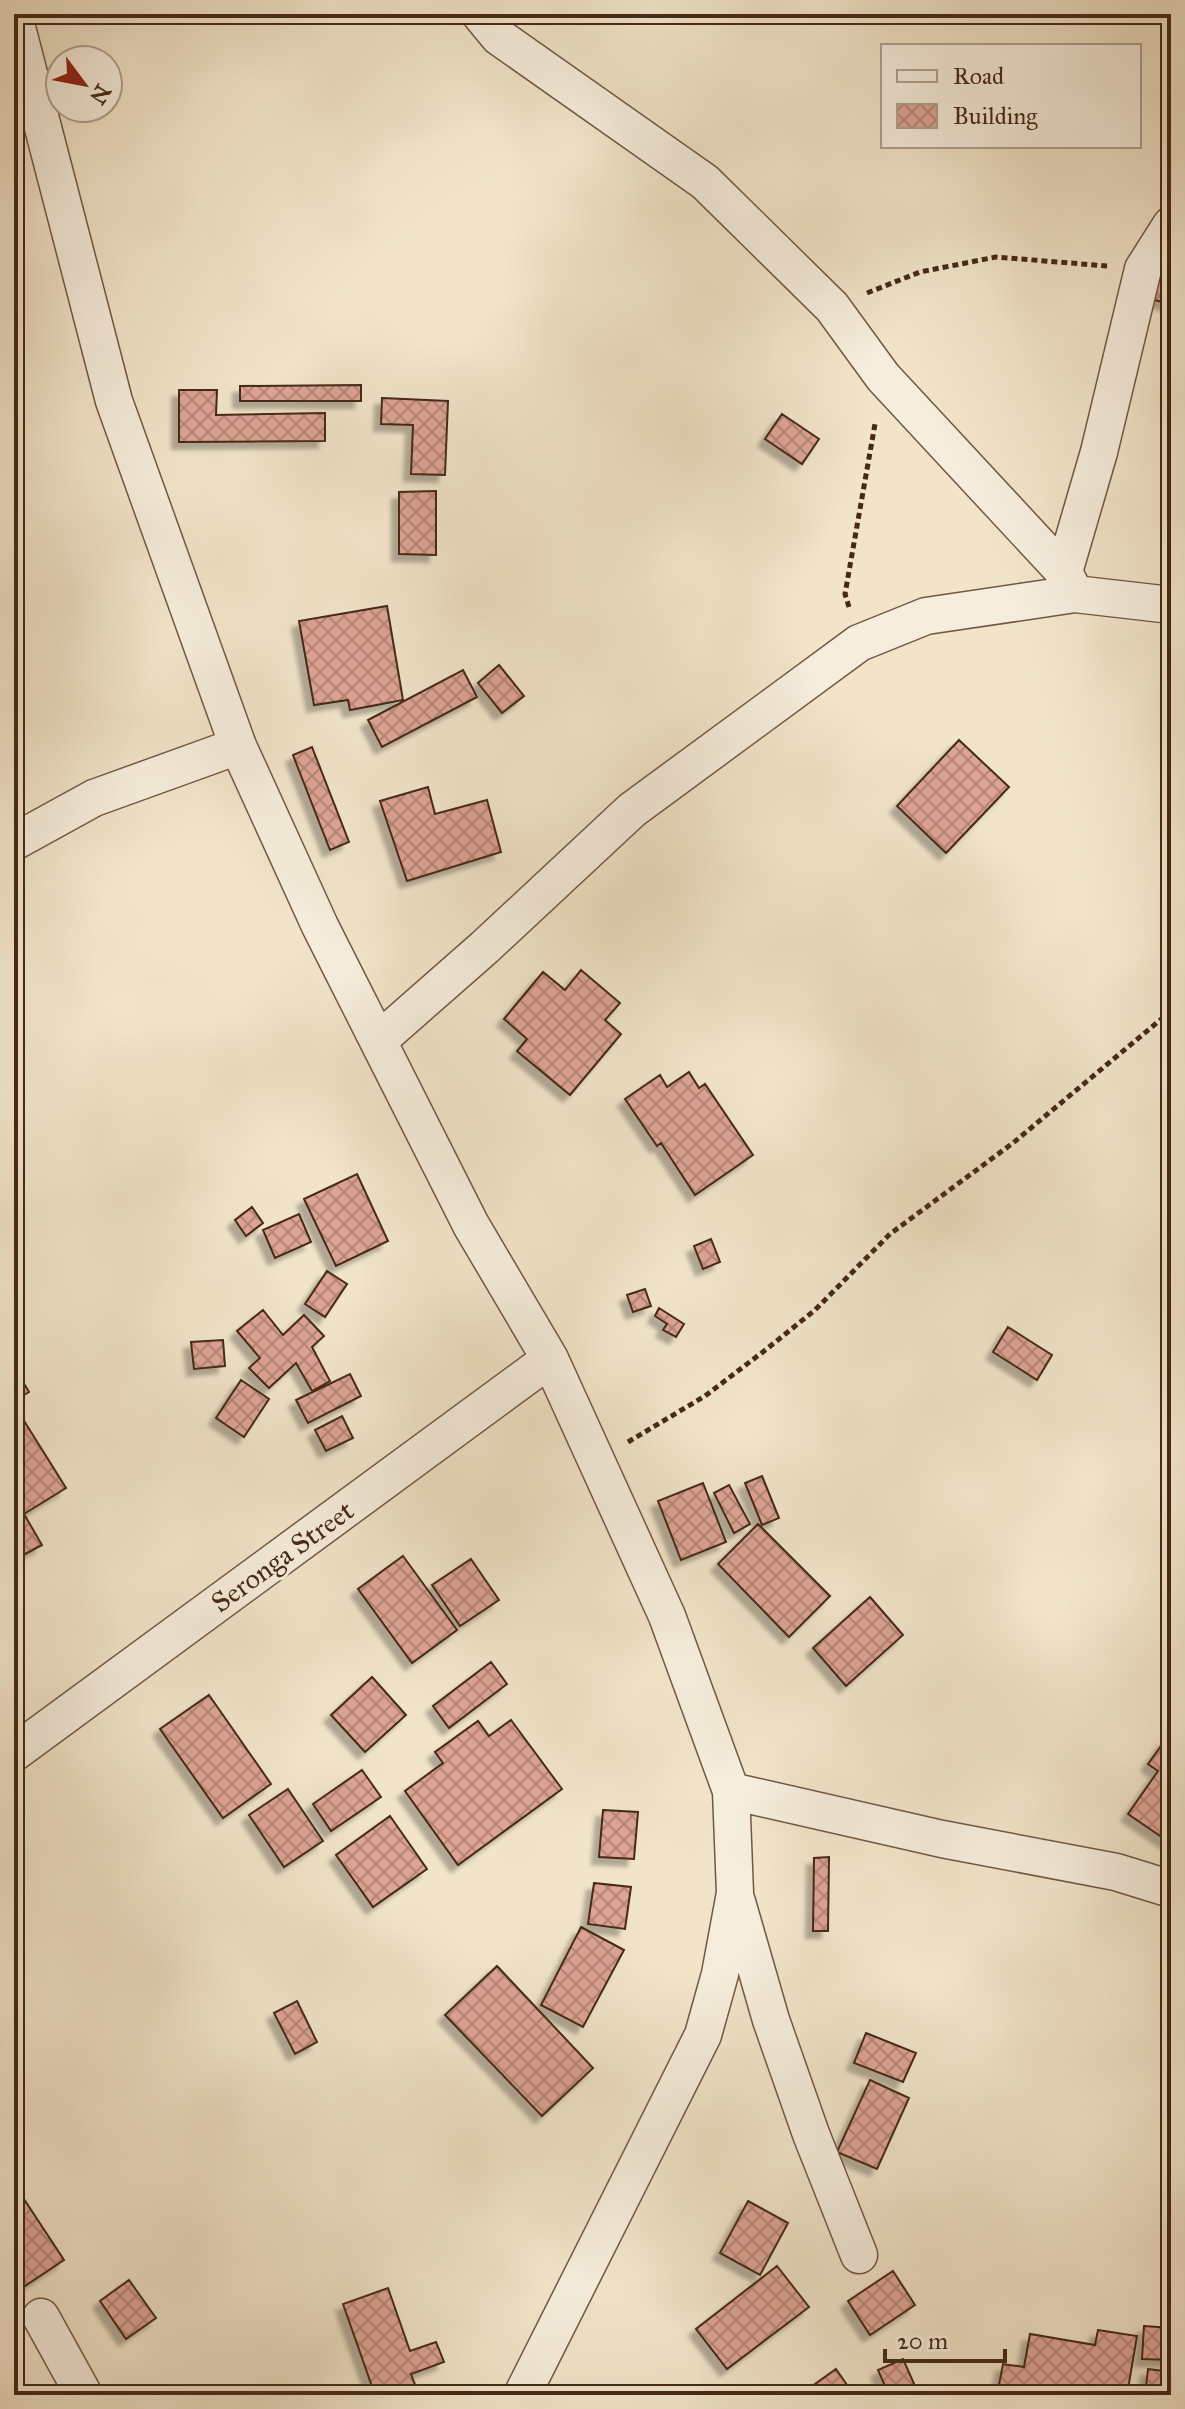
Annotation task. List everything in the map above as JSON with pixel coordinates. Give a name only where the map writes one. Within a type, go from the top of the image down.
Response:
[{"type":"street","points":[[480,14],[499,37],[705,182],[832,307],[883,377],[1069,583]]},
{"type":"street","points":[[14,16],[114,401],[238,746],[320,926],[471,1225],[550,1359],[667,1616],[731,1791],[735,1893],[720,1974],[703,2035],[627,2182],[526,2393]]},
{"type":"street","points":[[1069,583],[1143,269],[1171,225]]},
{"type":"street","points":[[378,1041],[485,947],[632,810],[859,643],[926,616],[1069,583],[1171,605]]},
{"type":"street","points":[[14,842],[94,798],[238,746]]},
{"type":"street","name":"Seronga Street","points":[[14,1753],[550,1359]]},
{"type":"street","points":[[731,1791],[942,1839],[1116,1872],[1171,1889]]},
{"type":"street","points":[[735,1893],[771,2020],[811,2134],[859,2255]]},
{"type":"street","points":[[41,2317],[84,2395]]},
{"type":"path","points":[[832,307],[920,272],[996,257],[1143,269]]},
{"type":"path","points":[[859,643],[845,594],[883,377]]},
{"type":"path","points":[[597,1463],[649,1427],[705,1396],[768,1348],[815,1310],[890,1234],[1013,1143],[1171,1011]]},
{"type":"building","points":[[1171,228],[1171,304],[1154,300]]},
{"type":"building","points":[[361,385],[361,401],[240,401],[240,386]]},
{"type":"building","points":[[179,390],[217,390],[216,415],[325,413],[325,441],[179,442]]},
{"type":"building","points":[[382,398],[448,401],[445,475],[411,474],[413,425],[381,424]]},
{"type":"building","points":[[782,414],[819,439],[802,464],[765,439]]},
{"type":"building","points":[[436,491],[436,555],[399,554],[399,492]]},
{"type":"building","points":[[387,606],[403,700],[350,710],[348,700],[314,705],[299,621]]},
{"type":"building","points":[[499,665],[524,696],[502,713],[478,683]]},
{"type":"building","points":[[463,670],[477,697],[382,747],[368,720]]},
{"type":"building","points":[[959,740],[1009,787],[946,853],[897,806]]},
{"type":"building","points":[[312,747],[349,842],[330,850],[293,755]]},
{"type":"building","points":[[428,787],[435,814],[487,800],[501,852],[407,881],[380,801]]},
{"type":"building","points":[[581,970],[620,1003],[605,1020],[621,1034],[570,1095],[517,1051],[527,1039],[504,1019],[543,972],[565,990]]},
{"type":"building","points":[[689,1072],[699,1088],[705,1084],[753,1155],[695,1195],[661,1143],[657,1146],[625,1099],[660,1075],[667,1087]]},
{"type":"building","points":[[357,1174],[388,1241],[336,1266],[304,1199]]},
{"type":"building","points":[[252,1207],[263,1223],[246,1236],[235,1220]]},
{"type":"building","points":[[299,1214],[311,1242],[275,1258],[263,1230]]},
{"type":"building","points":[[711,1239],[720,1262],[703,1269],[694,1246]]},
{"type":"building","points":[[327,1271],[347,1284],[325,1317],[305,1304]]},
{"type":"building","points":[[645,1289],[651,1306],[633,1312],[627,1295]]},
{"type":"building","points":[[659,1308],[684,1324],[676,1337],[663,1330],[667,1324],[655,1316]]},
{"type":"building","points":[[263,1310],[283,1335],[304,1315],[324,1336],[312,1347],[330,1381],[312,1391],[296,1363],[269,1388],[249,1368],[260,1358],[237,1331]]},
{"type":"building","points":[[1008,1327],[1052,1355],[1037,1380],[993,1352]]},
{"type":"building","points":[[223,1340],[225,1366],[194,1369],[191,1342]]},
{"type":"building","points":[[14,1367],[29,1392],[14,1401]]},
{"type":"building","points":[[350,1374],[361,1396],[308,1423],[296,1400]]},
{"type":"building","points":[[241,1380],[269,1399],[244,1437],[216,1418]]},
{"type":"building","points":[[21,1416],[66,1488],[24,1514],[42,1545],[14,1560],[14,1420]]},
{"type":"building","points":[[342,1416],[353,1438],[326,1451],[315,1430]]},
{"type":"building","points":[[762,1476],[779,1518],[762,1525],[745,1483]]},
{"type":"building","points":[[703,1483],[726,1542],[681,1560],[658,1501]]},
{"type":"building","points":[[729,1485],[750,1524],[734,1533],[714,1493]]},
{"type":"building","points":[[758,1524],[830,1596],[789,1637],[718,1564]]},
{"type":"building","points":[[403,1556],[457,1630],[412,1663],[358,1589]]},
{"type":"building","points":[[471,1559],[499,1600],[460,1626],[432,1585]]},
{"type":"building","points":[[870,1597],[903,1635],[846,1686],[813,1648]]},
{"type":"building","points":[[491,1662],[507,1684],[449,1728],[433,1706]]},
{"type":"building","points":[[372,1677],[406,1715],[365,1752],[331,1715]]},
{"type":"building","points":[[209,1695],[271,1784],[223,1818],[160,1729]]},
{"type":"building","points":[[511,1720],[562,1789],[458,1865],[405,1791],[443,1763],[435,1752],[478,1721],[489,1736]]},
{"type":"building","points":[[1166,1739],[1171,1742],[1169,1842],[1128,1814],[1158,1771],[1148,1764]]},
{"type":"building","points":[[362,1770],[381,1797],[331,1831],[313,1804]]},
{"type":"building","points":[[288,1789],[323,1841],[284,1867],[249,1815]]},
{"type":"building","points":[[603,1810],[638,1812],[634,1859],[599,1857]]},
{"type":"building","points":[[390,1816],[427,1869],[373,1907],[336,1855]]},
{"type":"building","points":[[829,1857],[828,1931],[813,1931],[814,1858]]},
{"type":"building","points":[[594,1883],[631,1887],[625,1929],[588,1924]]},
{"type":"building","points":[[581,1927],[624,1950],[583,2027],[541,2005]]},
{"type":"building","points":[[497,1966],[593,2068],[542,2116],[445,2015]]},
{"type":"building","points":[[297,2001],[317,2042],[295,2054],[274,2013]]},
{"type":"building","points":[[866,2033],[916,2053],[903,2082],[854,2063]]},
{"type":"building","points":[[870,2080],[909,2098],[877,2169],[837,2152]]},
{"type":"building","points":[[18,2190],[64,2260],[16,2292],[14,2193]]},
{"type":"building","points":[[748,2201],[788,2223],[760,2275],[720,2253]]},
{"type":"building","points":[[777,2266],[809,2307],[727,2369],[696,2329]]},
{"type":"building","points":[[893,2271],[915,2305],[870,2335],[848,2301]]},
{"type":"building","points":[[129,2280],[156,2318],[126,2339],[100,2301]]},
{"type":"building","points":[[388,2288],[410,2351],[436,2342],[444,2362],[411,2374],[419,2395],[375,2395],[343,2304]]},
{"type":"building","points":[[1144,2326],[1171,2328],[1171,2360],[1142,2359]]},
{"type":"building","points":[[1098,2330],[1137,2336],[1127,2395],[997,2395],[1003,2364],[1024,2367],[1030,2334],[1095,2345]]},
{"type":"building","points":[[903,2359],[919,2395],[889,2395],[878,2370]]},
{"type":"building","points":[[836,2369],[854,2395],[800,2395]]},
{"type":"building","points":[[1148,2369],[1171,2372],[1171,2395],[1145,2395]]}]
